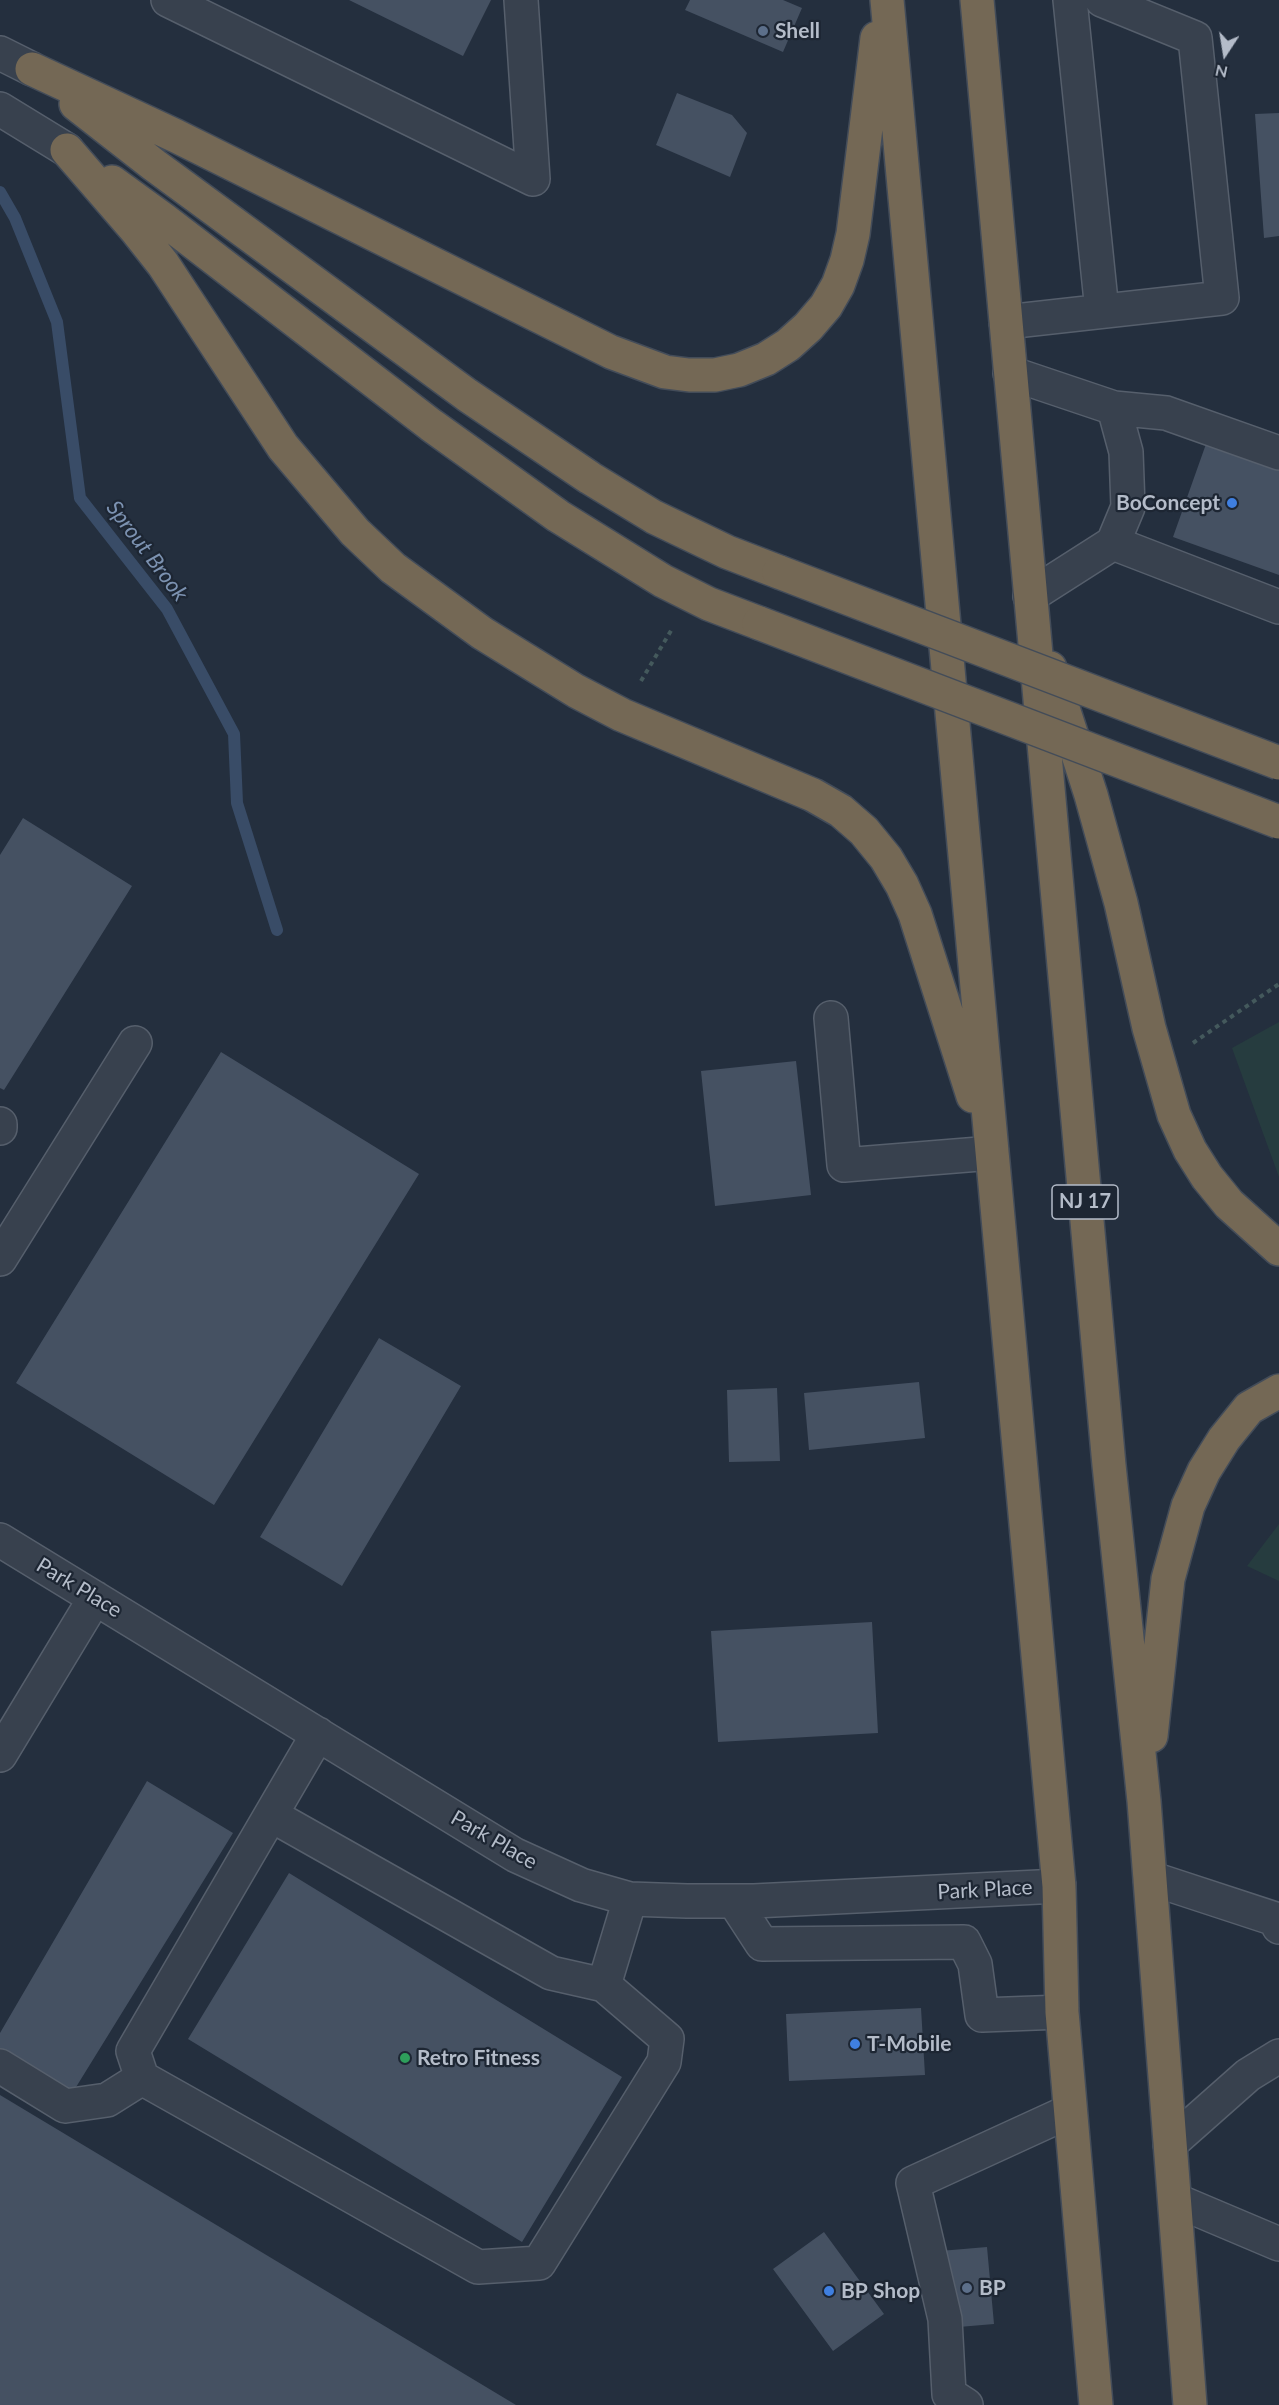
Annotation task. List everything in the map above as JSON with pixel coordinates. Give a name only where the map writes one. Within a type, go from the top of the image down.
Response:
[{"type":"highway","points":[[32,69],[176,136],[611,352],[665,372],[715,375],[739,370],[766,359],[788,345],[826,306],[838,285],[853,234],[881,0]]},
{"type":"highway","points":[[887,0],[1059,1886],[1062,2012],[1096,2405]]},
{"type":"highway","name":"NJ 17","points":[[977,0],[1109,1465],[1144,1801],[1190,2405]]},
{"type":"highway","points":[[32,69],[154,165],[523,434],[654,517],[727,552],[1279,763]]},
{"type":"highway","points":[[67,150],[138,231],[163,264],[284,447],[355,532],[393,568],[482,633],[576,691],[622,715],[813,795],[841,811],[864,831],[886,858],[915,914],[992,1153]]},
{"type":"highway","points":[[67,150],[163,219],[431,425],[558,516],[663,581],[709,604],[1279,822]]},
{"type":"highway","points":[[1031,603],[1091,795],[1121,903],[1149,1028],[1174,1115],[1190,1150],[1207,1177],[1229,1204],[1279,1249]]},
{"type":"highway","points":[[1144,1801],[1168,1579],[1188,1506],[1204,1471],[1249,1408],[1279,1391]]},
{"type":"street","points":[[168,0],[533,179],[521,0]]},
{"type":"street","points":[[1071,0],[1102,311]]},
{"type":"street","points":[[1006,322],[1222,298],[1195,38],[1102,0]]},
{"type":"street","points":[[0,53],[32,69]]},
{"type":"street","points":[[0,109],[67,150]]},
{"type":"street","points":[[1010,372],[1114,408],[1166,413],[1279,453]]},
{"type":"street","points":[[1031,603],[1113,543],[1128,507],[1126,452],[1114,408]]},
{"type":"street","points":[[1113,543],[1279,607]]},
{"type":"street","points":[[831,1018],[844,1165],[992,1153]]},
{"type":"street","points":[[0,1258],[135,1043]]},
{"type":"street","name":"Park Place","points":[[0,1540],[515,1854],[581,1885],[630,1899],[734,1901],[1059,1886]]},
{"type":"street","points":[[0,1755],[95,1598]]},
{"type":"street","points":[[271,1815],[551,1973],[604,1985],[667,2039],[664,2062],[539,2263],[478,2267],[141,2078],[133,2051],[318,1734]]},
{"type":"street","points":[[1150,1878],[1275,1919],[1279,1927]]},
{"type":"street","points":[[604,1985],[630,1899]]},
{"type":"street","points":[[734,1901],[762,1944],[964,1942],[975,1964],[982,2015],[1062,2012]]},
{"type":"street","points":[[1170,2144],[1248,2075],[1279,2056]]},
{"type":"street","points":[[0,2066],[65,2106],[107,2100],[141,2078]]},
{"type":"street","points":[[966,2405],[949,2394],[945,2319],[913,2183],[1070,2111]]},
{"type":"street","points":[[1175,2200],[1279,2244]]},
{"type":"path","points":[[640,683],[677,620]]},
{"type":"path","points":[[1187,1046],[1279,984]]},
{"type":"green space","points":[[1279,1022],[1279,1177],[1232,1048]]},
{"type":"green space","points":[[1279,1524],[1279,1581],[1247,1566]]},
{"type":"building","points":[[349,0],[491,0],[463,56]]},
{"type":"building","name":"Shell","points":[[690,0],[783,0],[802,8],[783,52],[685,10]]},
{"type":"building","points":[[677,93],[732,115],[747,133],[730,177],[656,145]]},
{"type":"building","points":[[1279,113],[1279,236],[1264,238],[1255,114]]},
{"type":"building","name":"BoConcept","points":[[1206,444],[1279,470],[1279,575],[1173,537]]},
{"type":"building","points":[[23,818],[132,886],[4,1090],[0,1088],[0,855]]},
{"type":"building","points":[[221,1052],[419,1174],[214,1505],[16,1383]]},
{"type":"building","points":[[796,1061],[811,1195],[715,1206],[701,1071]]},
{"type":"building","points":[[379,1338],[461,1386],[342,1586],[260,1537]]},
{"type":"building","points":[[919,1382],[925,1438],[809,1450],[804,1393]]},
{"type":"building","points":[[777,1388],[780,1461],[729,1462],[727,1390]]},
{"type":"building","points":[[872,1622],[878,1733],[718,1742],[711,1631]]},
{"type":"building","points":[[147,1781],[233,1833],[73,2092],[0,2049],[0,2033]]},
{"type":"building","name":"Retro Fitness","points":[[289,1873],[622,2077],[522,2242],[188,2039]]},
{"type":"building","name":"T-Mobile","points":[[921,2008],[925,2075],[789,2081],[786,2014]]},
{"type":"building","points":[[0,2095],[516,2405],[0,2405]]},
{"type":"building","name":"BP Shop","points":[[824,2232],[884,2314],[833,2351],[773,2269]]},
{"type":"building","name":"BP","points":[[987,2247],[994,2324],[947,2328],[940,2251]]},
{"type":"waterway","name":"Sprout Brook","points":[[0,192],[15,218],[57,322],[80,498],[167,609],[234,734],[237,803],[277,930]]},
{"type":"place","name":"Shell","points":[[763,31]]},
{"type":"place","name":"BoConcept","points":[[1232,503]]},
{"type":"place","name":"T-Mobile","points":[[855,2044]]},
{"type":"place","name":"Retro Fitness","points":[[405,2058]]},
{"type":"place","name":"BP","points":[[967,2288]]},
{"type":"place","name":"BP Shop","points":[[829,2291]]}]
